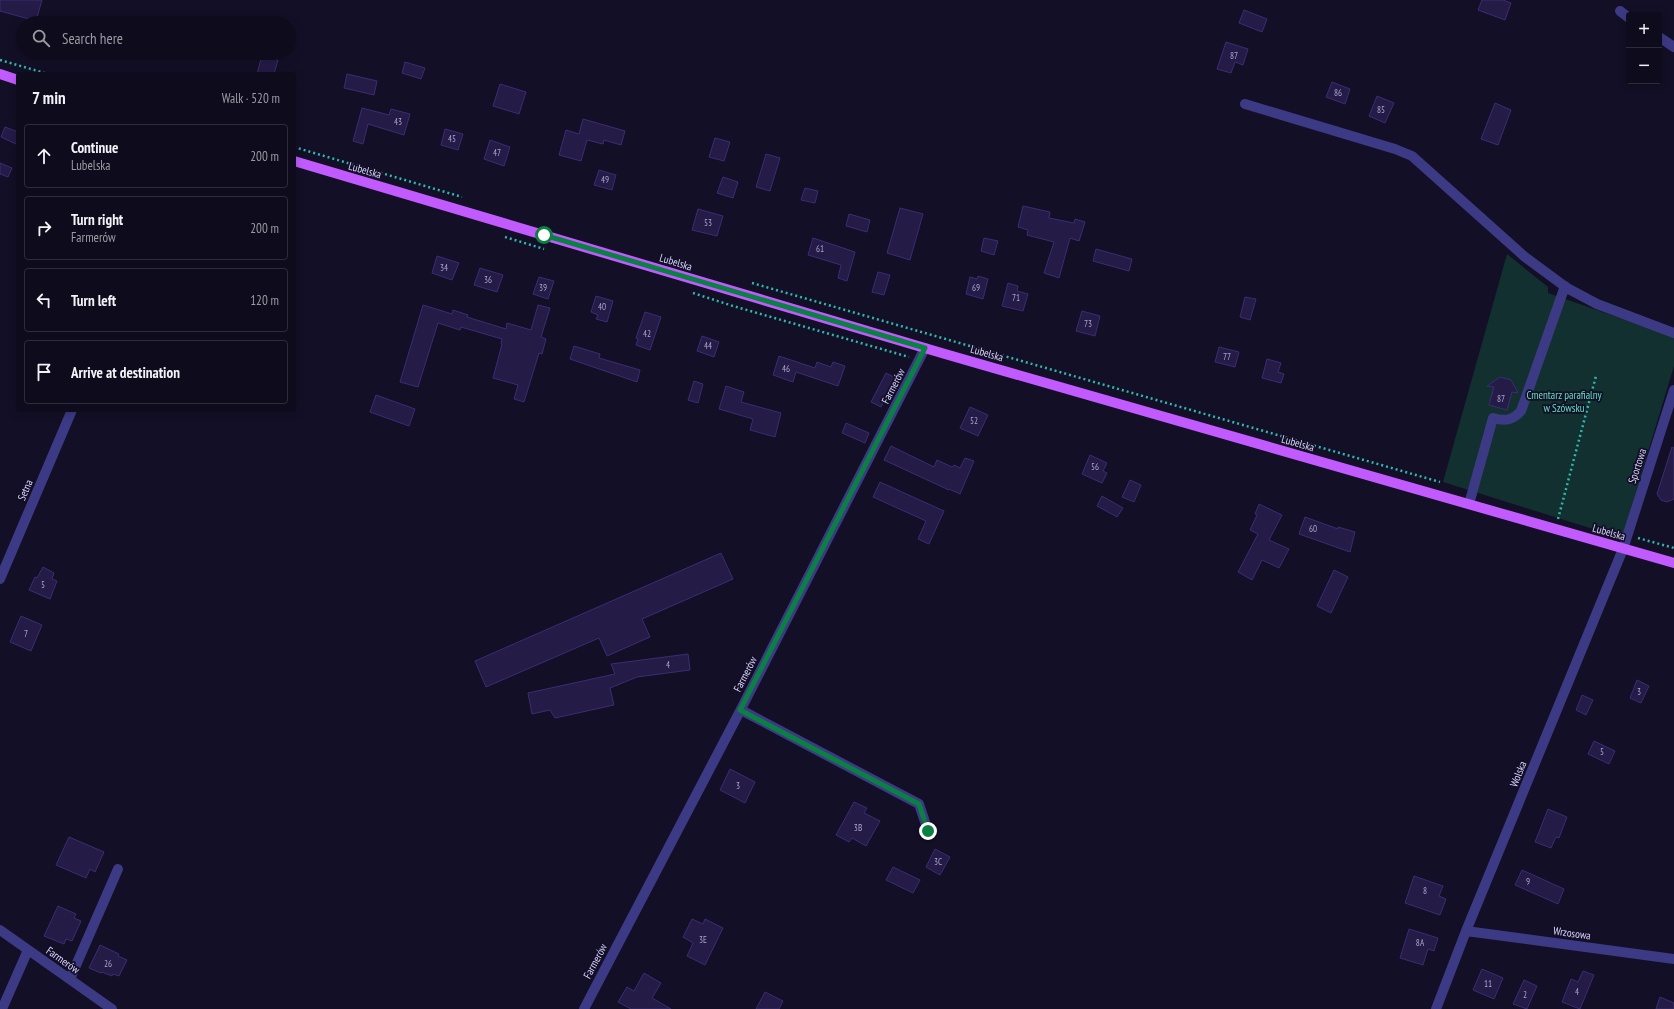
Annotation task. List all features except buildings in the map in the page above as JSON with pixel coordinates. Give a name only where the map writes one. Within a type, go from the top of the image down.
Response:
[{"type":"main road","points":[[0,74],[16,79]]},
{"type":"main road","name":"Lubelska","points":[[296,162],[925,348],[1674,563]]},
{"type":"street","points":[[1620,11],[1626,16]]},
{"type":"street","points":[[1662,40],[1674,46]]},
{"type":"street","points":[[1245,104],[1395,149],[1412,156],[1525,257],[1565,286],[1597,304],[1674,333]]},
{"type":"street","points":[[1469,504],[1494,418],[1508,420],[1513,418],[1521,411],[1565,286]]},
{"type":"street","name":"Farmerów","points":[[584,1009],[740,710],[925,348]]},
{"type":"street","name":"Sportowa","points":[[1623,549],[1674,390]]},
{"type":"street","name":"Setna","points":[[0,579],[71,412]]},
{"type":"street","name":"Wolska","points":[[1436,1009],[1466,931],[1623,549]]},
{"type":"street","points":[[740,710],[919,804],[928,831]]},
{"type":"street","points":[[70,979],[118,869]]},
{"type":"street","name":"Farmerów","points":[[0,930],[112,1009]]},
{"type":"street","name":"Wrzosowa","points":[[1466,931],[1674,959]]},
{"type":"street","points":[[2,1009],[28,950]]},
{"type":"path","points":[[0,60],[41,72]]},
{"type":"path","points":[[296,148],[469,200]]},
{"type":"path","points":[[748,282],[1440,482]]},
{"type":"path","points":[[1555,529],[1596,376]]},
{"type":"path","points":[[1628,535],[1674,548]]},
{"type":"green space","name":"Cmentarz parafialny w Szówsku","points":[[1507,254],[1548,287],[1548,293],[1674,337],[1674,366],[1622,538],[1443,482]]},
{"type":"route","points":[[544,235],[925,348],[905,390],[740,710],[919,804],[928,831]]}]
